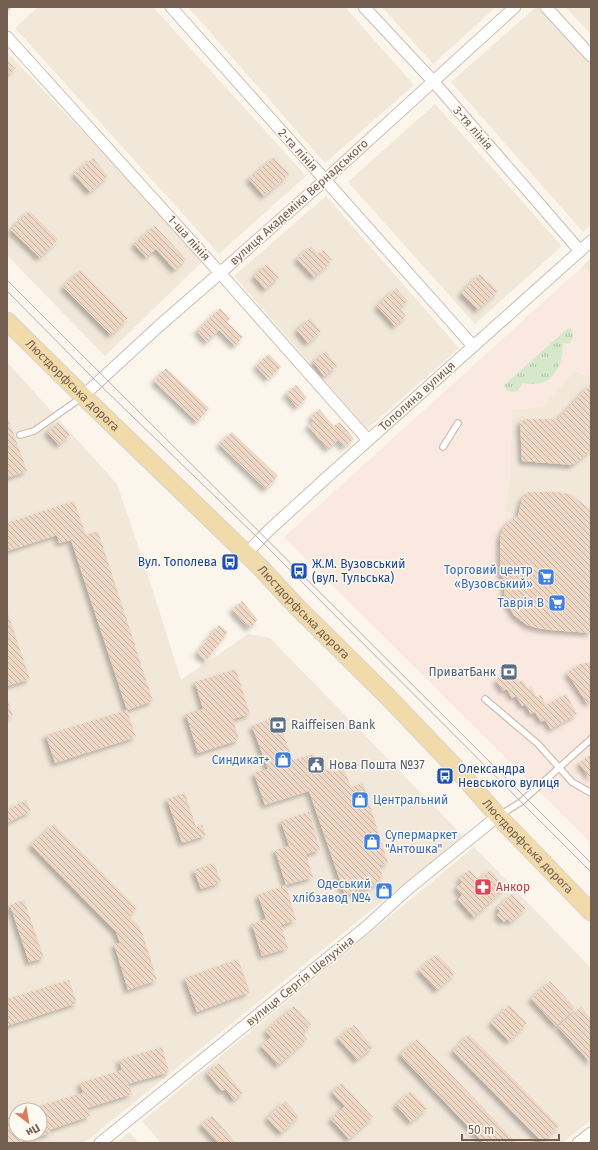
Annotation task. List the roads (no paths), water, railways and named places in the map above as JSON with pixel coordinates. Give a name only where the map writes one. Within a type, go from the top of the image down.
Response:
[{"type":"main road","name":"Люстдорфська дорога","points":[[7,321],[246,554],[388,697],[454,766],[498,816],[591,912]]},
{"type":"street","name":"2-га лінія","points":[[171,7],[473,346]]},
{"type":"street","name":"3-тя лінія","points":[[364,7],[433,81],[580,251]]},
{"type":"street","name":"вулиця Академіка Вернадського","points":[[83,396],[159,326],[325,180],[515,7]]},
{"type":"street","points":[[546,7],[591,56]]},
{"type":"street","name":"1-ша лінія","points":[[7,37],[368,440]]},
{"type":"street","name":"Тополина вулиця","points":[[246,554],[368,440],[591,241]]},
{"type":"street","name":"вулиця Сергія Шелухіна","points":[[100,1143],[366,927],[409,888],[498,816]]},
{"type":"street","points":[[578,1143],[591,1134]]},
{"type":"lane","points":[[20,435],[34,431],[83,396]]},
{"type":"lane","points":[[443,447],[458,424]]},
{"type":"lane","points":[[485,699],[538,744],[572,782],[591,793]]},
{"type":"lane","points":[[498,816],[521,802],[591,739]]},
{"type":"tram line","points":[[7,280],[591,863]]},
{"type":"tram line","points":[[7,291],[98,383],[260,540],[591,872]]},
{"type":"place","name":"Вул. Тополева","points":[[230,562]]},
{"type":"place","name":"Ж.М. Вузовський (вул. Тульська)","points":[[299,571]]},
{"type":"place","name":"Торговий центр «Вузовський»","points":[[546,577]]},
{"type":"place","name":"Таврія В","points":[[557,603]]},
{"type":"place","name":"ПриватБанк","points":[[509,672]]},
{"type":"place","name":"Raiffeisen Bank","points":[[278,725]]},
{"type":"place","name":"Синдикат+","points":[[283,760]]},
{"type":"place","name":"Нова Пошта №37","points":[[316,765]]},
{"type":"place","name":"Олександра Невського вулиця","points":[[445,776]]},
{"type":"place","name":"Центральний","points":[[360,800]]},
{"type":"place","name":"Супермаркет \"Антошка\"","points":[[372,842]]},
{"type":"place","name":"Анкор","points":[[483,887]]},
{"type":"place","name":"Одеський хлібзавод №4","points":[[384,891]]}]
